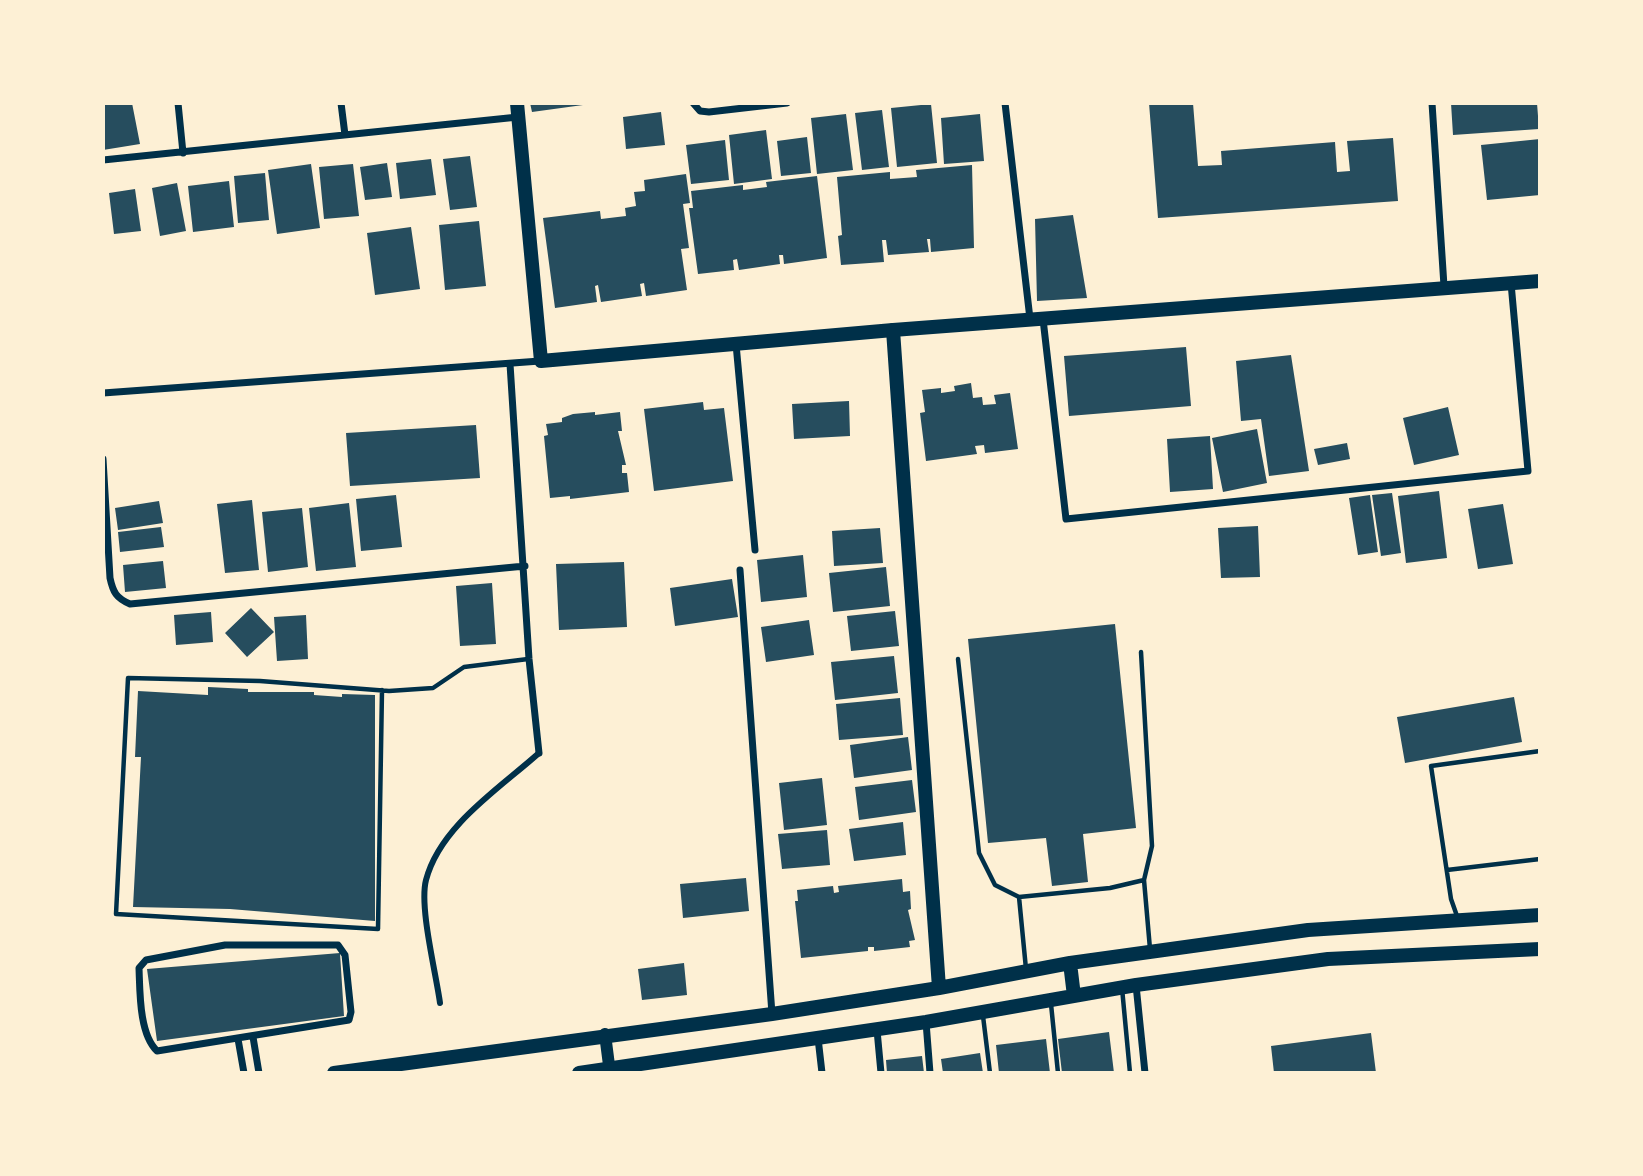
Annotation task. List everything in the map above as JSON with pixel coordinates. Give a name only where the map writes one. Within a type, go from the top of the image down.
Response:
[{"type":"main road","points":[[518,110],[541,360],[1444,286],[1540,281]]},
{"type":"main road","points":[[893,330],[939,988]]},
{"type":"main road","points":[[334,1073],[605,1034],[772,1014],[939,988],[1070,963],[1308,930],[1540,915]]},
{"type":"main road","points":[[579,1073],[926,1022],[1129,986],[1328,959],[1540,949]]},
{"type":"main road","points":[[1070,963],[1074,996]]},
{"type":"street","points":[[178,103],[183,153]]},
{"type":"street","points":[[341,103],[345,135]]},
{"type":"street","points":[[694,105],[709,112],[787,103]]},
{"type":"street","points":[[1005,103],[1066,519],[1528,471],[1511,282]]},
{"type":"street","points":[[1432,103],[1444,286]]},
{"type":"street","points":[[103,160],[345,135],[518,110]]},
{"type":"street","points":[[736,343],[755,550]]},
{"type":"street","points":[[103,393],[541,360]]},
{"type":"street","points":[[440,1003],[426,909],[426,881],[440,850],[466,818],[539,753],[529,659],[510,364]]},
{"type":"street","points":[[103,459],[110,578],[113,592],[119,600],[130,604],[525,566]]},
{"type":"street","points":[[740,570],[772,1014]]},
{"type":"street","points":[[225,945],[338,945],[342,949],[351,1012],[349,1020],[238,1039],[158,1051],[151,1044],[146,1029],[139,968],[146,960],[225,945]]},
{"type":"street","points":[[1129,986],[1145,1073]]},
{"type":"street","points":[[926,1022],[930,1073]]},
{"type":"street","points":[[877,1029],[881,1073]]},
{"type":"street","points":[[605,1034],[609,1070]]},
{"type":"street","points":[[253,1037],[259,1073]]},
{"type":"street","points":[[818,1038],[822,1073]]},
{"type":"street","points":[[238,1039],[244,1073]]},
{"type":"lane","points":[[1141,652],[1152,846],[1144,880],[1150,952]]},
{"type":"lane","points":[[382,690],[378,929],[116,914],[128,678],[260,681],[382,690],[433,688],[464,667],[529,659]]},
{"type":"lane","points":[[958,659],[979,853],[995,885],[1018,897],[1110,888],[1144,880]]},
{"type":"lane","points":[[1459,921],[1451,899],[1431,766],[1540,751]]},
{"type":"lane","points":[[1447,870],[1540,859]]},
{"type":"lane","points":[[1018,897],[1027,972]]},
{"type":"lane","points":[[1129,986],[1130,1073]]},
{"type":"lane","points":[[1051,1000],[1058,1073]]},
{"type":"lane","points":[[982,1012],[990,1073]]},
{"type":"building","points":[[103,103],[132,103],[140,144],[103,150]]},
{"type":"building","points":[[530,103],[583,103],[583,105],[532,112]]},
{"type":"building","points":[[1149,103],[1193,103],[1198,166],[1222,165],[1221,151],[1335,142],[1337,172],[1350,171],[1347,141],[1393,138],[1398,201],[1158,218]]},
{"type":"building","points":[[1451,103],[1537,103],[1539,129],[1453,135]]},
{"type":"building","points":[[931,104],[937,163],[897,167],[891,108]]},
{"type":"building","points":[[882,110],[889,167],[862,170],[855,113]]},
{"type":"building","points":[[661,112],[665,145],[626,149],[623,117]]},
{"type":"building","points":[[846,114],[853,170],[817,174],[811,118]]},
{"type":"building","points":[[980,114],[984,161],[944,164],[941,118]]},
{"type":"building","points":[[766,130],[772,179],[734,184],[729,135]]},
{"type":"building","points":[[807,137],[811,173],[781,176],[777,141]]},
{"type":"building","points":[[1540,139],[1540,195],[1487,200],[1481,145]]},
{"type":"building","points":[[725,140],[729,180],[691,184],[686,145]]},
{"type":"building","points":[[470,156],[477,207],[450,210],[443,159]]},
{"type":"building","points":[[431,159],[436,195],[400,199],[396,163]]},
{"type":"building","points":[[387,163],[392,197],[365,200],[360,167]]},
{"type":"building","points":[[311,164],[320,228],[277,234],[268,170]]},
{"type":"building","points":[[353,164],[359,216],[324,219],[319,167]]},
{"type":"building","points":[[972,165],[974,248],[931,252],[930,239],[927,239],[929,252],[888,255],[886,240],[882,240],[884,262],[841,265],[838,236],[842,235],[837,177],[890,172],[890,179],[917,177],[916,170]]},
{"type":"building","points":[[265,173],[269,220],[238,223],[234,176]]},
{"type":"building","points":[[686,174],[690,203],[683,204],[689,248],[681,249],[687,290],[646,296],[644,283],[640,284],[642,296],[601,302],[598,285],[595,286],[597,302],[555,308],[543,218],[600,211],[601,219],[626,216],[625,208],[636,206],[634,192],[645,191],[644,180]]},
{"type":"building","points":[[817,176],[827,258],[784,264],[783,255],[779,255],[780,264],[739,270],[737,259],[733,260],[734,270],[698,274],[689,208],[693,208],[691,191],[743,185],[743,190],[767,187],[766,182]]},
{"type":"building","points":[[229,181],[234,227],[193,232],[188,186]]},
{"type":"building","points":[[177,183],[186,231],[160,236],[152,188]]},
{"type":"building","points":[[135,189],[141,231],[114,234],[109,193]]},
{"type":"building","points":[[1073,215],[1087,298],[1037,301],[1035,219]]},
{"type":"building","points":[[479,221],[486,286],[445,290],[439,225]]},
{"type":"building","points":[[411,227],[420,289],[375,295],[367,233]]},
{"type":"building","points":[[1186,347],[1191,406],[1069,416],[1064,356]]},
{"type":"building","points":[[1291,355],[1309,471],[1269,476],[1261,419],[1241,421],[1236,361]]},
{"type":"building","points":[[971,383],[973,398],[982,397],[983,405],[996,404],[994,395],[1010,393],[1018,449],[985,453],[984,445],[975,446],[977,454],[926,461],[920,413],[925,412],[922,390],[941,388],[941,393],[955,391],[954,386]]},
{"type":"building","points":[[849,401],[850,436],[794,439],[792,404]]},
{"type":"building","points":[[703,402],[704,410],[724,408],[733,481],[654,491],[644,409]]},
{"type":"building","points":[[1448,407],[1459,455],[1414,465],[1403,418]]},
{"type":"building","points":[[595,412],[595,415],[620,412],[622,431],[618,431],[626,465],[622,465],[622,473],[627,473],[629,492],[570,499],[570,496],[550,498],[544,436],[548,435],[546,424],[562,422],[562,418],[573,414]]},
{"type":"building","points":[[476,425],[480,478],[350,486],[346,433]]},
{"type":"building","points":[[1257,429],[1267,483],[1223,492],[1212,438]]},
{"type":"building","points":[[1210,436],[1213,489],[1170,492],[1167,439]]},
{"type":"building","points":[[1347,443],[1350,459],[1318,465],[1314,449]]},
{"type":"building","points":[[1439,491],[1447,558],[1406,563],[1398,496]]},
{"type":"building","points":[[1392,493],[1401,553],[1381,556],[1372,495]]},
{"type":"building","points":[[396,495],[402,547],[361,551],[356,499]]},
{"type":"building","points":[[1370,495],[1378,552],[1358,555],[1349,498]]},
{"type":"building","points":[[252,500],[259,570],[225,573],[217,504]]},
{"type":"building","points":[[159,501],[163,523],[118,530],[115,508]]},
{"type":"building","points":[[349,503],[356,567],[316,571],[309,508]]},
{"type":"building","points":[[1503,504],[1513,564],[1478,569],[1468,509]]},
{"type":"building","points":[[302,508],[308,567],[268,572],[262,512]]},
{"type":"building","points":[[1258,526],[1260,577],[1221,578],[1218,528]]},
{"type":"building","points":[[161,527],[164,547],[120,552],[118,532]]},
{"type":"building","points":[[880,528],[883,563],[834,566],[832,531]]},
{"type":"building","points":[[803,555],[807,597],[761,602],[757,560]]},
{"type":"building","points":[[163,561],[166,588],[125,592],[123,565]]},
{"type":"building","points":[[624,562],[627,627],[559,630],[556,564]]},
{"type":"building","points":[[886,567],[890,606],[833,612],[829,573]]},
{"type":"building","points":[[732,579],[738,617],[675,626],[670,588]]},
{"type":"building","points":[[492,583],[496,644],[460,646],[456,586]]},
{"type":"building","points":[[251,608],[274,632],[247,657],[225,633]]},
{"type":"building","points":[[895,611],[899,646],[851,651],[847,616]]},
{"type":"building","points":[[211,612],[213,642],[176,645],[174,615]]},
{"type":"building","points":[[306,615],[308,659],[277,661],[274,617]]},
{"type":"building","points":[[809,620],[814,655],[766,662],[761,627]]},
{"type":"building","points":[[1115,624],[1136,828],[1083,834],[1088,882],[1052,886],[1046,838],[988,843],[968,639]]},
{"type":"building","points":[[894,656],[898,693],[835,700],[831,662]]},
{"type":"building","points":[[208,687],[248,689],[248,692],[314,692],[314,695],[342,697],[342,694],[375,695],[375,921],[230,909],[133,907],[141,757],[135,757],[138,691],[208,695]]},
{"type":"building","points":[[1514,697],[1522,742],[1405,763],[1397,717]]},
{"type":"building","points":[[900,698],[903,735],[839,740],[836,704]]},
{"type":"building","points":[[908,737],[912,770],[854,778],[850,745]]},
{"type":"building","points":[[822,778],[827,825],[784,830],[779,783]]},
{"type":"building","points":[[912,780],[916,812],[859,820],[855,787]]},
{"type":"building","points":[[903,822],[906,855],[854,861],[849,829]]},
{"type":"building","points":[[827,830],[830,865],[782,869],[778,834]]},
{"type":"building","points":[[746,878],[749,911],[683,918],[680,884]]},
{"type":"building","points":[[902,879],[903,892],[910,891],[911,909],[908,910],[915,940],[909,941],[910,947],[874,951],[874,947],[868,947],[868,951],[801,958],[795,901],[798,901],[797,890],[833,886],[834,893],[839,892],[838,886]]},
{"type":"building","points":[[340,953],[344,1016],[157,1041],[147,969]]},
{"type":"building","points":[[684,963],[687,995],[642,1000],[638,969]]},
{"type":"building","points":[[1109,1032],[1114,1073],[1062,1073],[1058,1039]]},
{"type":"building","points":[[1371,1033],[1376,1073],[1274,1073],[1271,1046]]},
{"type":"building","points":[[1046,1039],[1050,1073],[999,1073],[996,1045]]},
{"type":"building","points":[[980,1053],[983,1073],[943,1073],[941,1059]]},
{"type":"building","points":[[922,1056],[924,1073],[887,1073],[886,1060]]}]
